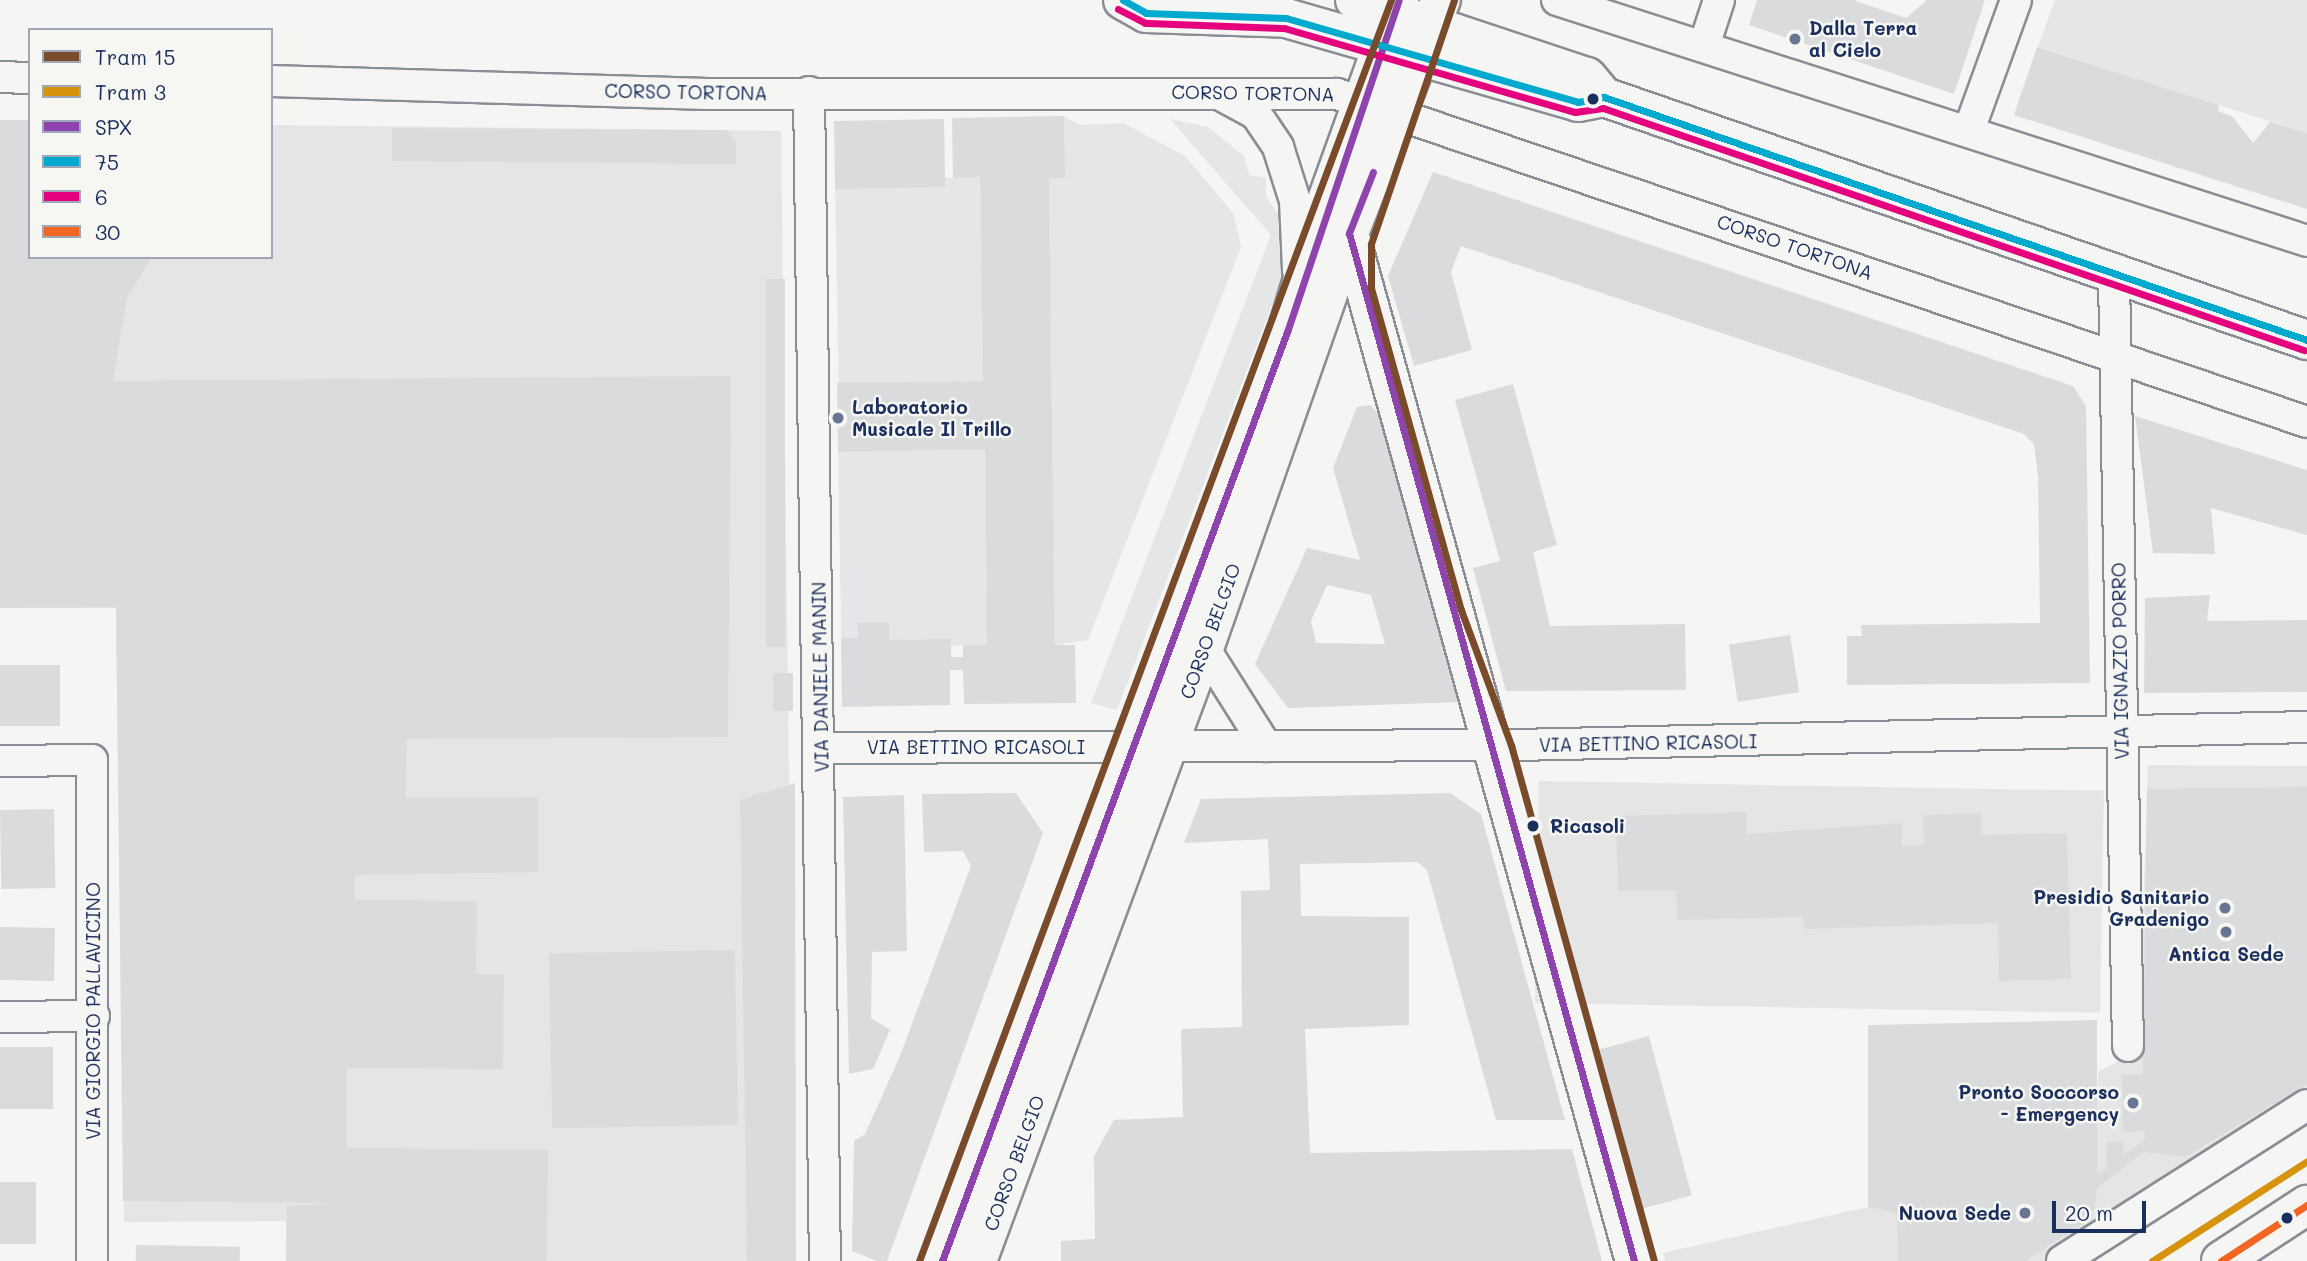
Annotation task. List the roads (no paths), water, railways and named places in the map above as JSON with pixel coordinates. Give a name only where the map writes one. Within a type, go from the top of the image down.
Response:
[{"type":"main road","points":[[1123,0],[1146,13],[1393,20],[1431,27],[1578,102],[1604,97],[2114,276],[2307,340]]},
{"type":"main road","points":[[1355,0],[1393,20]]},
{"type":"main road","name":"CORSO BELGIO","points":[[942,1261],[1150,747],[1204,648],[1349,233],[1381,106],[1393,20]]},
{"type":"main road","name":"CORSO BELGIO","points":[[978,1261],[1299,295],[1381,106],[1431,27]]},
{"type":"main road","points":[[2221,1261],[2307,1205]]},
{"type":"street","points":[[1557,0],[1969,130],[2307,241]]},
{"type":"street","points":[[1704,46],[1719,0]]},
{"type":"street","points":[[1969,130],[2016,0]]},
{"type":"street","points":[[0,77],[28,78]]},
{"type":"street","name":"CORSO TORTONA","points":[[273,81],[809,92],[1337,94],[1381,106],[2307,422]]},
{"type":"street","name":"VIA DANIELE MANIN","points":[[809,92],[822,748],[824,1261]]},
{"type":"street","points":[[1212,92],[1256,114],[1278,147],[1295,201],[1299,295]]},
{"type":"street","points":[[1349,233],[1486,746],[1634,1261]]},
{"type":"street","name":"VIA IGNAZIO PORRO","points":[[2114,276],[2128,1046]]},
{"type":"street","points":[[1204,648],[1266,746]]},
{"type":"street","name":"VIA BETTINO RICASOLI","points":[[822,748],[1486,746],[2121,735],[2307,727]]},
{"type":"street","name":"VIA GIORGIO PALLAVICINO","points":[[0,761],[92,760],[92,1261]]},
{"type":"street","points":[[0,1017],[94,1016]]},
{"type":"street","points":[[2062,1261],[2307,1105]]},
{"type":"tram line","name":"15","points":[[919,1261],[1391,0]]},
{"type":"tram line","name":"15","points":[[1454,0],[1371,244],[1371,288],[1461,610],[1511,745],[1654,1261]]},
{"type":"tram line","name":"3","points":[[2152,1261],[2307,1161]]},
{"type":"place","name":"Dalla Terra al Cielo","points":[[1795,39]]},
{"type":"place","name":"Laboratorio Musicale Il Trillo","points":[[838,418]]},
{"type":"place","name":"Ricasoli","points":[[1533,826]]},
{"type":"place","name":"Presidio Sanitario Gradenigo","points":[[2225,908]]},
{"type":"place","name":"Antica Sede","points":[[2226,932]]},
{"type":"place","name":"Pronto Soccorso - Emergency","points":[[2133,1103]]},
{"type":"place","name":"Nuova Sede","points":[[2025,1213]]}]
